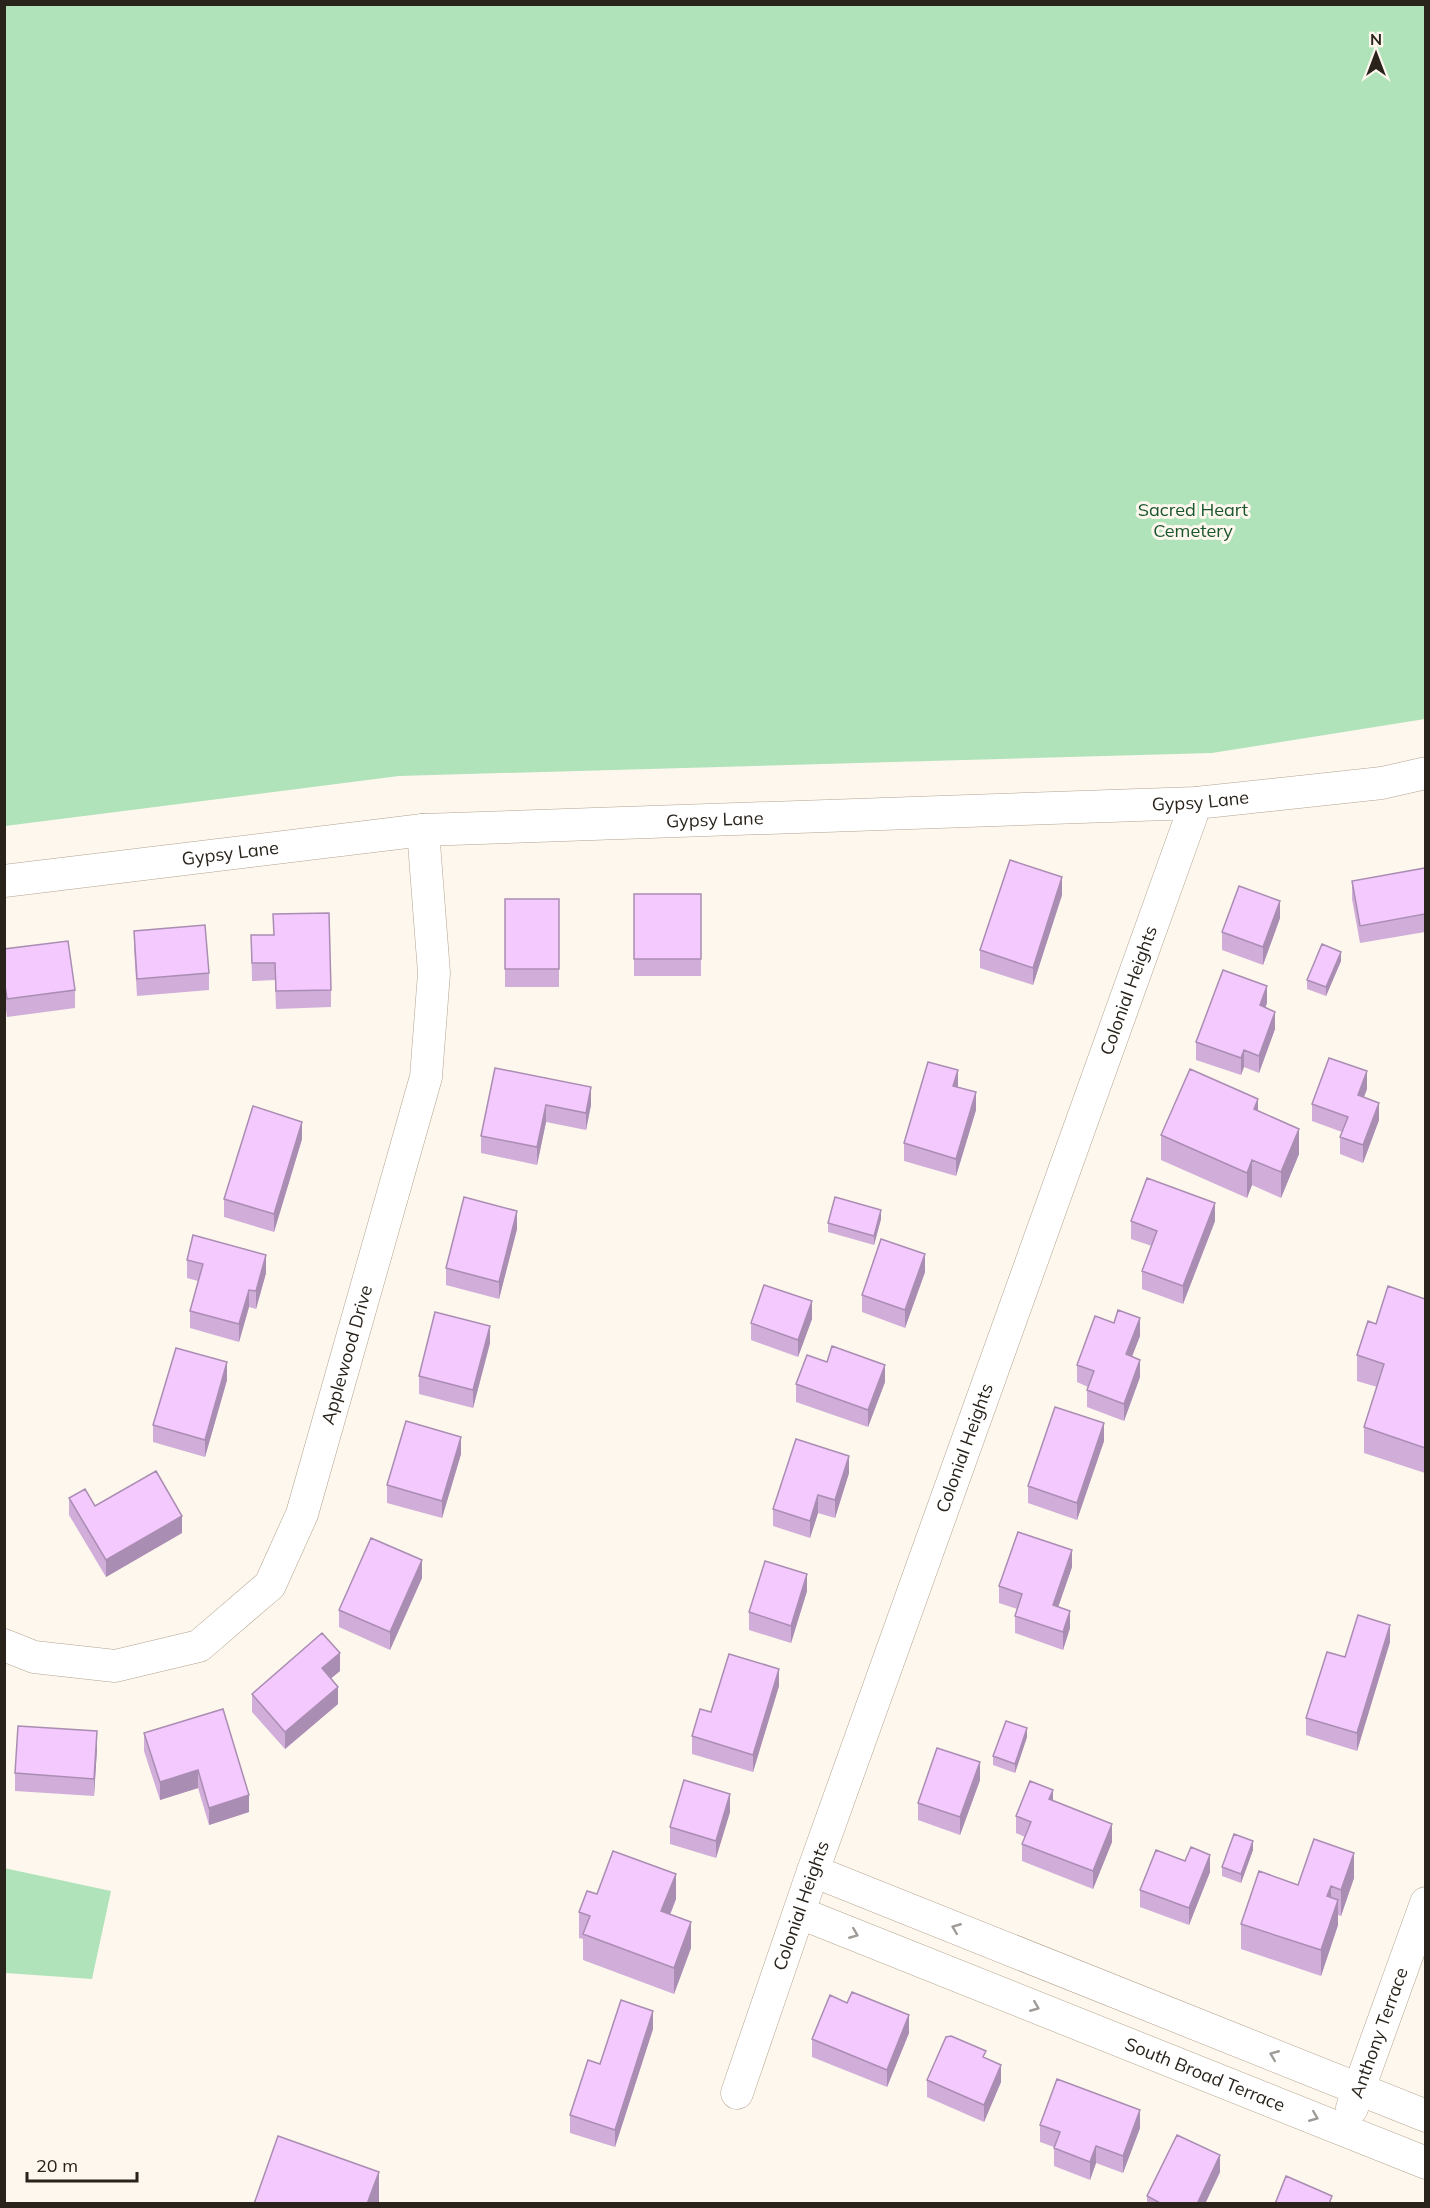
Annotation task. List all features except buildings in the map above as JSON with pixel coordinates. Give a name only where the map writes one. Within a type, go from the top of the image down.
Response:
[{"type":"street","name":"Gypsy Lane","points":[[4,881],[423,830],[1196,803],[1382,783],[1425,773]]},
{"type":"street","name":"Colonial Heights","points":[[737,2093],[813,1871],[1196,803]]},
{"type":"street","name":"Applewood Drive","points":[[4,1645],[34,1656],[115,1666],[199,1646],[270,1585],[302,1514],[426,1077],[434,973],[423,830]]},
{"type":"street","points":[[813,1871],[1425,2116]]},
{"type":"street","name":"Anthony Terrace","points":[[1344,2129],[1425,1903]]},
{"type":"street","name":"South Broad Terrace","points":[[800,1912],[1425,2163]]},
{"type":"street","points":[[984,1987],[998,1945]]},
{"type":"green space","name":"Sacred Heart Cemetery","points":[[4,5],[1425,5],[1425,719],[1212,753],[399,776],[5,826]]},
{"type":"green space","points":[[4,1868],[111,1891],[92,1979],[5,1973]]}]
